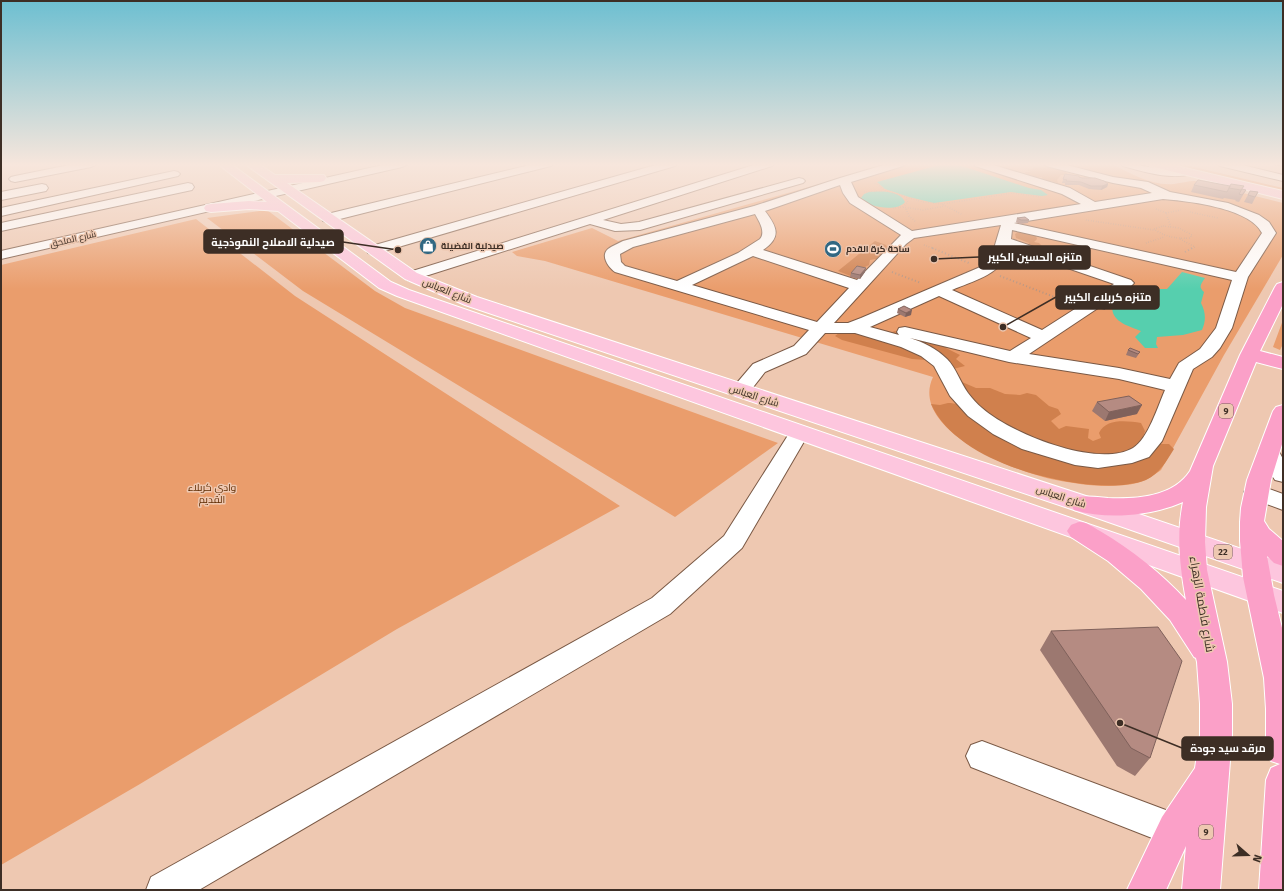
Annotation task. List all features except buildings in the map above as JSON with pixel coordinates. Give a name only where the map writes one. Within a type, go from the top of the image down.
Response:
[{"type":"highway","name":"شارع فاطمة الزهراء","points":[[1201,890],[1216,735],[1216,697],[1212,662],[1193,556],[1194,507],[1202,466],[1252,348],[1283,287]]},
{"type":"highway","points":[[1252,348],[1266,348],[1283,354]]},
{"type":"highway","points":[[1252,348],[1283,363]]},
{"type":"highway","points":[[1281,422],[1255,492],[1252,521],[1253,563],[1270,597],[1280,658],[1283,750]]},
{"type":"highway","points":[[1083,504],[1116,507],[1159,502],[1180,493],[1189,487],[1195,481],[1202,466]]},
{"type":"highway","points":[[1252,521],[1260,535],[1283,556]]},
{"type":"highway","points":[[1080,531],[1123,558],[1163,593],[1196,633],[1212,662]]},
{"type":"highway","points":[[1146,890],[1175,830],[1211,775]]},
{"type":"highway","points":[[1278,890],[1282,833],[1283,780]]},
{"type":"main road","points":[[259,206],[282,207]]},
{"type":"main road","name":"شارع العباس","points":[[310,206],[411,276],[471,302],[1083,504],[1193,556]]},
{"type":"main road","name":"شارع العباس","points":[[282,207],[385,285],[403,293],[1080,531],[1193,556],[1253,563],[1283,573]]},
{"type":"main road","points":[[1193,556],[1270,597]]},
{"type":"street","points":[[1,212],[30,206]]},
{"type":"street","points":[[1,227],[156,206]]},
{"type":"street","name":"شارع الملحق","points":[[1,249],[176,206]]},
{"type":"street","name":"شارع الملحق","points":[[1,255],[179,206]]},
{"type":"street","points":[[328,218],[378,206]]},
{"type":"street","points":[[373,250],[527,206]]},
{"type":"street","points":[[411,276],[638,206]]},
{"type":"street","points":[[592,220],[620,229],[640,226],[713,206]]},
{"type":"street","points":[[768,206],[628,244],[613,252],[614,262],[620,269],[821,328],[880,326],[1013,357],[1123,373],[1176,387]]},
{"type":"street","points":[[863,206],[910,235]]},
{"type":"street","points":[[740,391],[759,368],[800,350],[901,241],[910,235],[994,223],[1093,206]]},
{"type":"street","points":[[853,327],[907,343],[927,352],[941,363],[966,403],[986,421],[1000,430],[1029,444],[1075,458],[1098,461],[1132,456],[1141,452],[1152,441],[1188,364],[1206,353],[1214,344],[1224,328],[1240,277],[1269,233],[1266,225],[1252,216],[1222,206]]},
{"type":"street","points":[[678,286],[752,251],[765,243],[769,237],[769,228],[758,209]]},
{"type":"street","points":[[994,223],[1240,277]]},
{"type":"street","points":[[853,327],[940,291],[993,266],[998,259],[1003,241],[994,223]]},
{"type":"street","points":[[1003,241],[1126,283],[1013,357]]},
{"type":"street","points":[[752,251],[860,286]]},
{"type":"street","points":[[940,291],[1043,337]]},
{"type":"street","points":[[164,890],[661,606],[733,542],[799,433]]},
{"type":"street","points":[[1270,451],[1274,461],[1283,475]]},
{"type":"street","points":[[1255,492],[1283,502]]},
{"type":"street","points":[[982,756],[1175,830]]},
{"type":"path","points":[[902,207],[923,210],[945,206],[994,223]]},
{"type":"path","points":[[902,207],[907,209],[909,216],[915,221],[935,231]]},
{"type":"path","points":[[1066,210],[1090,222],[1155,230],[1162,236],[1174,239],[1186,239],[1192,237],[1190,233],[1175,227],[1159,226],[1155,230]]},
{"type":"path","points":[[910,235],[910,239],[914,241],[1085,310]]},
{"type":"path","points":[[878,266],[940,291]]},
{"type":"green space","points":[[743,206],[1283,206],[1283,255],[1224,355],[1161,470],[1150,478],[1140,482],[1117,486],[1086,485],[1038,476],[993,458],[970,446],[951,431],[936,414],[930,396],[933,377],[545,261],[517,256],[512,252],[592,228],[618,241]]},
{"type":"green space","points":[[267,210],[375,291],[405,308],[778,443],[675,517],[303,291],[207,218]]},
{"type":"green space","name":"وادي كربلاء القديم","points":[[196,219],[295,296],[620,506],[397,629],[140,784],[1,865],[1,265]]},
{"type":"green space","points":[[1283,320],[1283,344],[1280,350],[1273,347]]},
{"type":"shaded area","points":[[1013,229],[1036,236],[1037,239],[1034,242],[1039,243],[1047,251],[1057,250],[1063,255],[1061,256],[1028,245],[1029,243],[1016,238],[1015,234],[1018,232]]},
{"type":"shaded area","points":[[875,241],[886,245],[887,247],[883,252],[886,253],[884,255],[875,255],[882,258],[870,260],[869,265],[853,277],[838,271]]},
{"type":"shaded area","points":[[895,331],[948,345],[946,348],[960,355],[956,359],[965,366],[953,369],[889,333]]},
{"type":"shaded area","points":[[860,332],[877,336],[924,356],[926,360],[912,359],[842,340],[835,336],[839,333]]},
{"type":"shaded area","points":[[962,382],[976,388],[990,388],[1005,394],[1020,395],[1027,393],[1036,395],[1049,406],[1058,409],[1061,414],[1051,421],[1059,429],[1066,426],[1089,429],[1088,438],[1093,441],[1101,438],[1099,433],[1102,428],[1117,422],[1123,421],[1141,423],[1145,431],[1141,444],[1124,454],[1098,457],[1059,446],[1046,444],[1003,429],[961,389]]},
{"type":"shaded area","points":[[948,403],[959,405],[969,410],[977,417],[983,427],[1049,458],[1055,456],[1126,465],[1129,461],[1144,459],[1146,455],[1158,444],[1169,444],[1174,449],[1159,471],[1146,480],[1120,485],[1073,483],[1026,472],[979,452],[959,438],[943,423],[931,404],[940,405]]},
{"type":"water","points":[[875,206],[900,206],[890,208]]},
{"type":"water","points":[[1182,272],[1205,278],[1201,284],[1204,292],[1201,303],[1205,317],[1202,330],[1183,335],[1157,337],[1156,344],[1158,348],[1145,348],[1135,337],[1141,331],[1126,325],[1116,318],[1112,309],[1113,303],[1126,295],[1141,295],[1153,289],[1167,289]]},
{"type":"place","name":"صيدلية الفضيلة","points":[[428,246]]},
{"type":"place","name":"ساحة كرة القدم","points":[[833,249]]},
{"type":"place","name":"صيدلية الاصلاح النموذجية","points":[[398,250]]},
{"type":"place","name":"متنزه الحسين الكبير","points":[[934,259]]},
{"type":"place","name":"متنزه كربلاء الكبير","points":[[1003,327]]},
{"type":"place","name":"مرقد سيد جودة","points":[[1120,723]]}]
